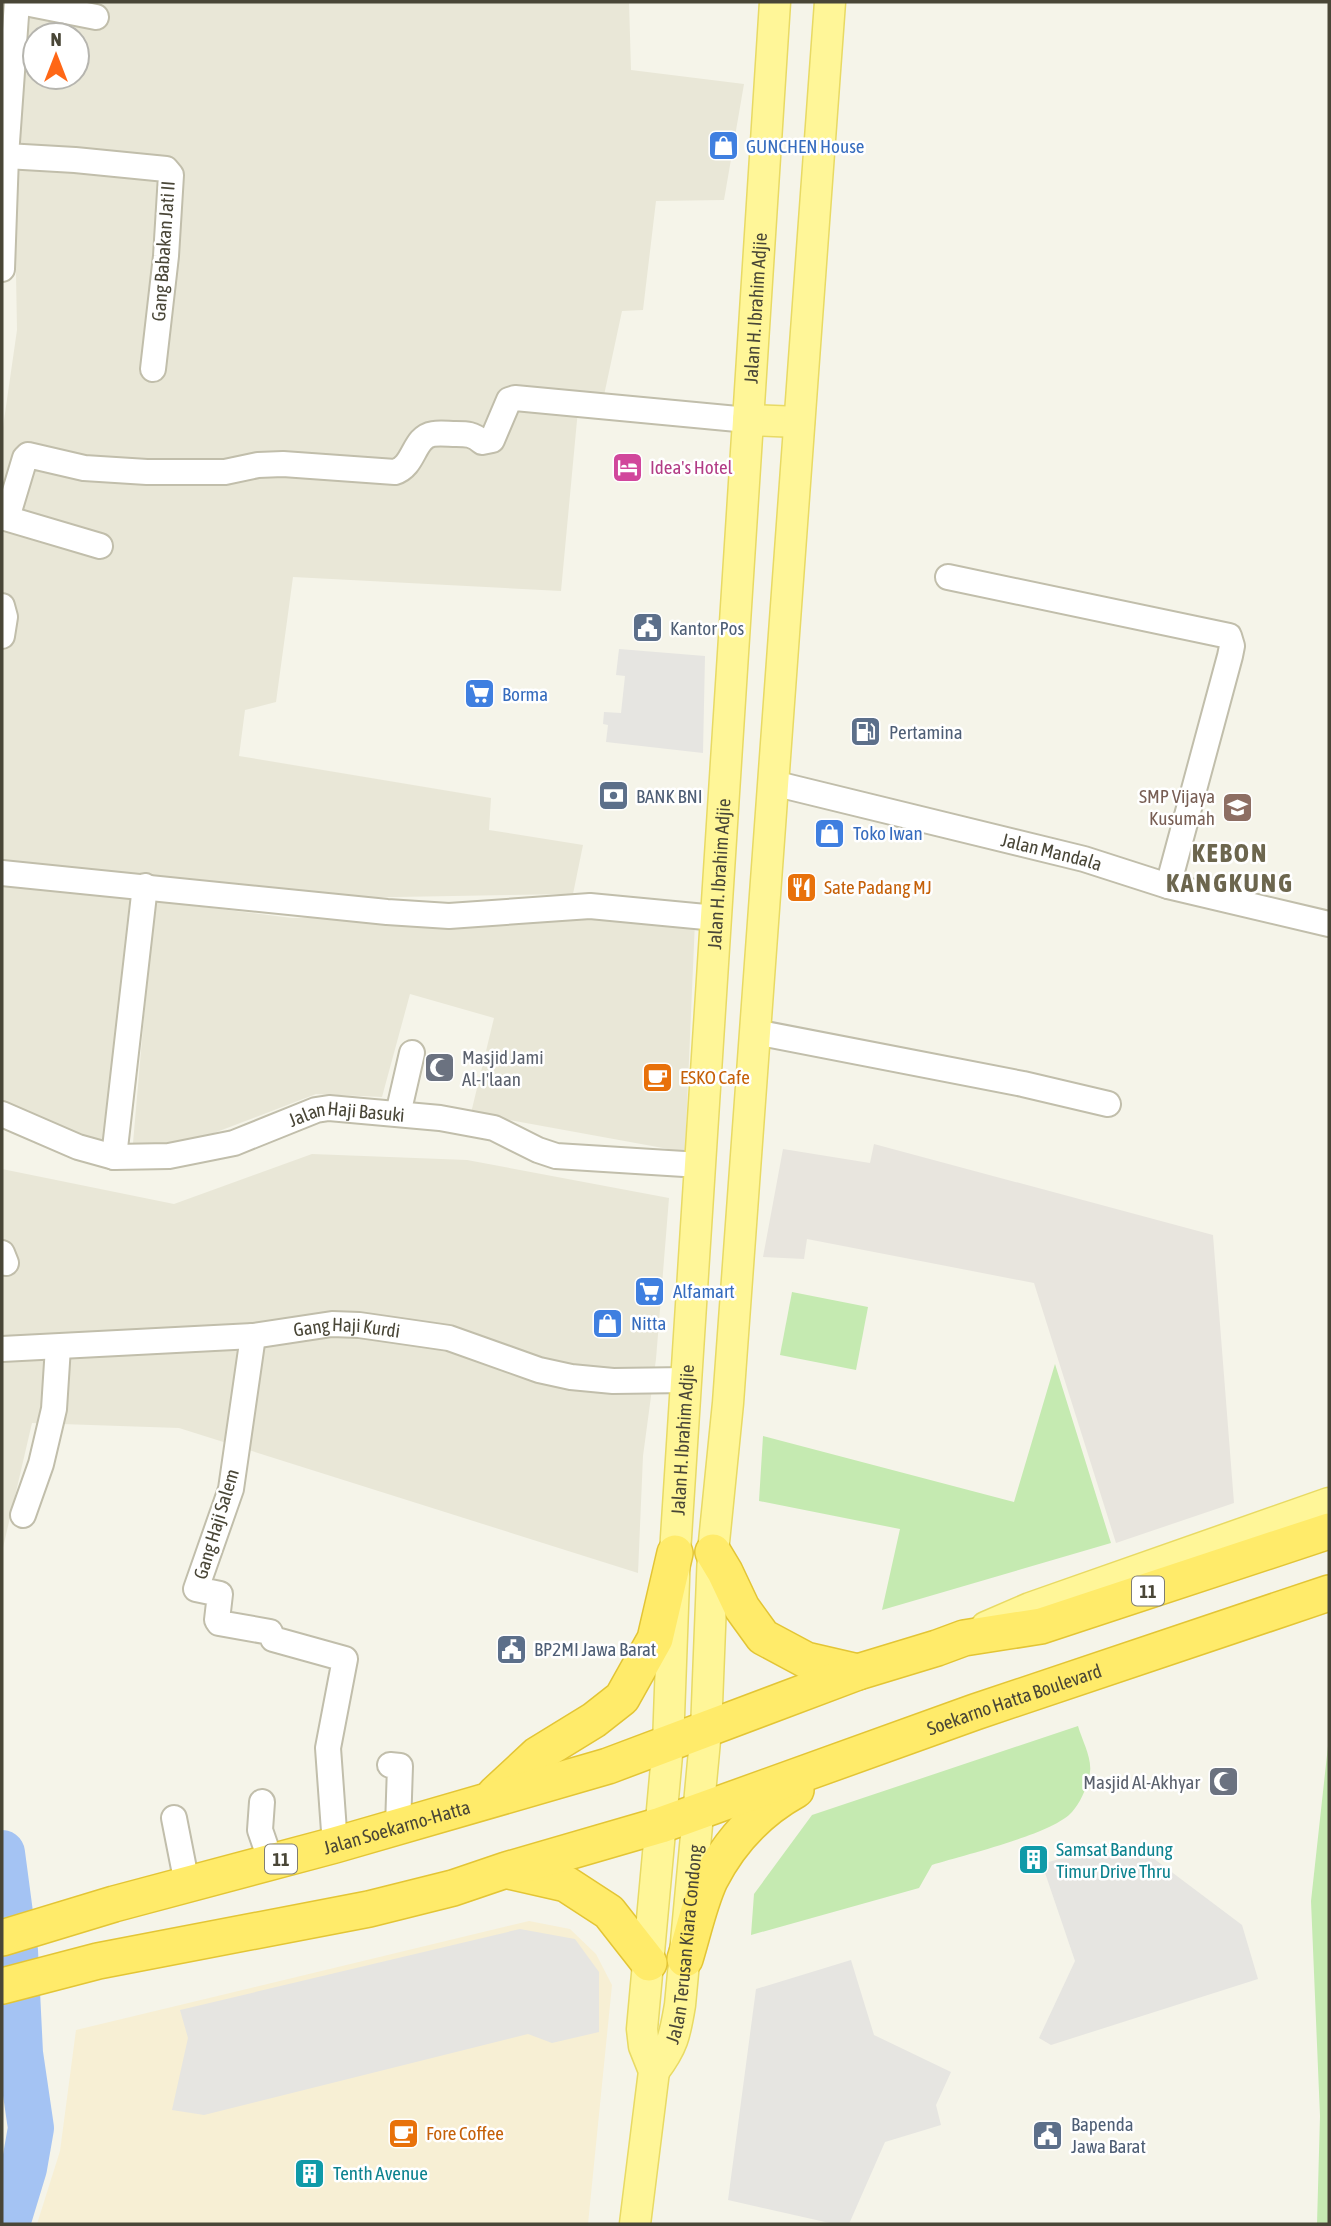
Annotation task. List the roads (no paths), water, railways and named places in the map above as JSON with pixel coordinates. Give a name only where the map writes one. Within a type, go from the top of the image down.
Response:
[{"type":"highway","name":"11","points":[[706,1730],[858,1672],[964,1638],[1041,1626],[1329,1531]]},
{"type":"highway","points":[[713,1552],[741,1608],[763,1637],[806,1660],[858,1672]]},
{"type":"highway","points":[[487,1801],[537,1755],[594,1720],[622,1698],[655,1639],[676,1553]]},
{"type":"highway","name":"Soekarno Hatta Boulevard","points":[[699,1813],[975,1712],[1329,1593]]},
{"type":"highway","name":"Jalan Soekarno-Hatta","points":[[2,1938],[608,1766],[706,1730]]},
{"type":"highway","points":[[685,1959],[710,1881],[736,1839],[771,1804],[825,1773],[877,1749]]},
{"type":"highway","points":[[2,1986],[91,1963],[369,1909],[453,1888],[699,1813]]},
{"type":"highway","points":[[506,1870],[566,1884],[601,1905],[649,1963]]},
{"type":"main road","name":"Jalan H. Ibrahim Adjie","points":[[668,1744],[676,1553],[775,2]]},
{"type":"main road","name":"Jalan H. Ibrahim Adjie","points":[[706,1730],[713,1552],[728,1403],[830,2]]},
{"type":"main road","points":[[748,420],[799,422]]},
{"type":"main road","points":[[964,1638],[1030,1608],[1329,1503]]},
{"type":"main road","points":[[975,1712],[1051,1702],[1329,1609]]},
{"type":"main road","name":"Jalan Terusan Kiara Condong","points":[[654,2071],[669,2051],[675,2035],[685,1959],[706,1730]]},
{"type":"main road","name":"Jalan Terusan Kiara Condong","points":[[635,2224],[654,2071],[642,2029],[668,1744]]},
{"type":"street","points":[[2,269],[6,156],[18,2],[96,17]]},
{"type":"street","name":"Gang Babakan Jati II","points":[[6,156],[141,166],[166,169],[171,175],[166,256],[153,369]]},
{"type":"street","points":[[100,546],[5,518],[28,455],[84,468],[146,472],[225,472],[258,465],[283,464],[395,472],[407,465],[419,443],[432,434],[472,435],[482,442],[492,440],[509,400],[515,398],[748,420]]},
{"type":"street","points":[[948,577],[1229,636],[1231,651],[1168,886]]},
{"type":"street","points":[[2,606],[5,617],[2,636]]},
{"type":"street","name":"Jalan Mandala","points":[[773,783],[1084,859],[1168,886],[1329,924]]},
{"type":"street","points":[[2,873],[449,916],[590,906],[716,918]]},
{"type":"street","points":[[114,1157],[145,886]]},
{"type":"street","points":[[755,1032],[1023,1084],[1108,1104]]},
{"type":"street","points":[[398,1114],[412,1053]]},
{"type":"street","name":"Jalan Haji Basuki","points":[[2,1114],[78,1147],[114,1157],[169,1156],[234,1143],[316,1110],[345,1108],[494,1128],[556,1156],[700,1165]]},
{"type":"street","name":"Gang Haji Kurdi","points":[[2,1349],[253,1336],[332,1324],[359,1325],[449,1338],[539,1370],[571,1377],[613,1381],[687,1380]]},
{"type":"street","name":"Gang Haji Salem","points":[[253,1336],[231,1489],[196,1589],[220,1594],[217,1620],[219,1623],[270,1632],[273,1639],[345,1659],[328,1748],[335,1845]]},
{"type":"street","points":[[23,1515],[41,1464],[54,1409],[58,1347]]},
{"type":"street","points":[[390,1765],[400,1766],[398,1827]]},
{"type":"street","points":[[262,1801],[260,1830],[271,1862]]},
{"type":"street","points":[[174,1818],[187,1884]]},
{"type":"waterway","points":[[2,1853],[15,1951],[20,2053],[31,2128],[24,2168],[7,2224]]},
{"type":"place","name":"GUNCHEN House","points":[[723,146]]},
{"type":"place","name":"Idea's Hotel","points":[[627,467]]},
{"type":"place","name":"Kantor Pos","points":[[647,628]]},
{"type":"place","name":"Borma","points":[[479,694]]},
{"type":"place","name":"Pertamina","points":[[866,732]]},
{"type":"place","name":"BANK BNI","points":[[613,796]]},
{"type":"place","name":"SMP Vijaya Kusumah","points":[[1238,807]]},
{"type":"place","name":"Toko Iwan","points":[[830,833]]},
{"type":"place","name":"Sate Padang MJ","points":[[801,887]]},
{"type":"place","name":"Masjid Jami Al-I'laan","points":[[439,1068]]},
{"type":"place","name":"ESKO Cafe","points":[[657,1077]]},
{"type":"place","name":"Alfamart","points":[[650,1291]]},
{"type":"place","name":"Nitta","points":[[608,1323]]},
{"type":"place","name":"BP2MI Jawa Barat","points":[[511,1649]]},
{"type":"place","name":"Masjid Al-Akhyar","points":[[1223,1782]]},
{"type":"place","name":"Samsat Bandung Timur Drive Thru","points":[[1033,1860]]},
{"type":"place","name":"Fore Coffee","points":[[403,2133]]},
{"type":"place","name":"Bapenda Jawa Barat","points":[[1048,2135]]},
{"type":"place","name":"Tenth Avenue","points":[[310,2173]]},
{"type":"district","name":"KEBON KANGKUNG","points":[[1230,868]]}]
